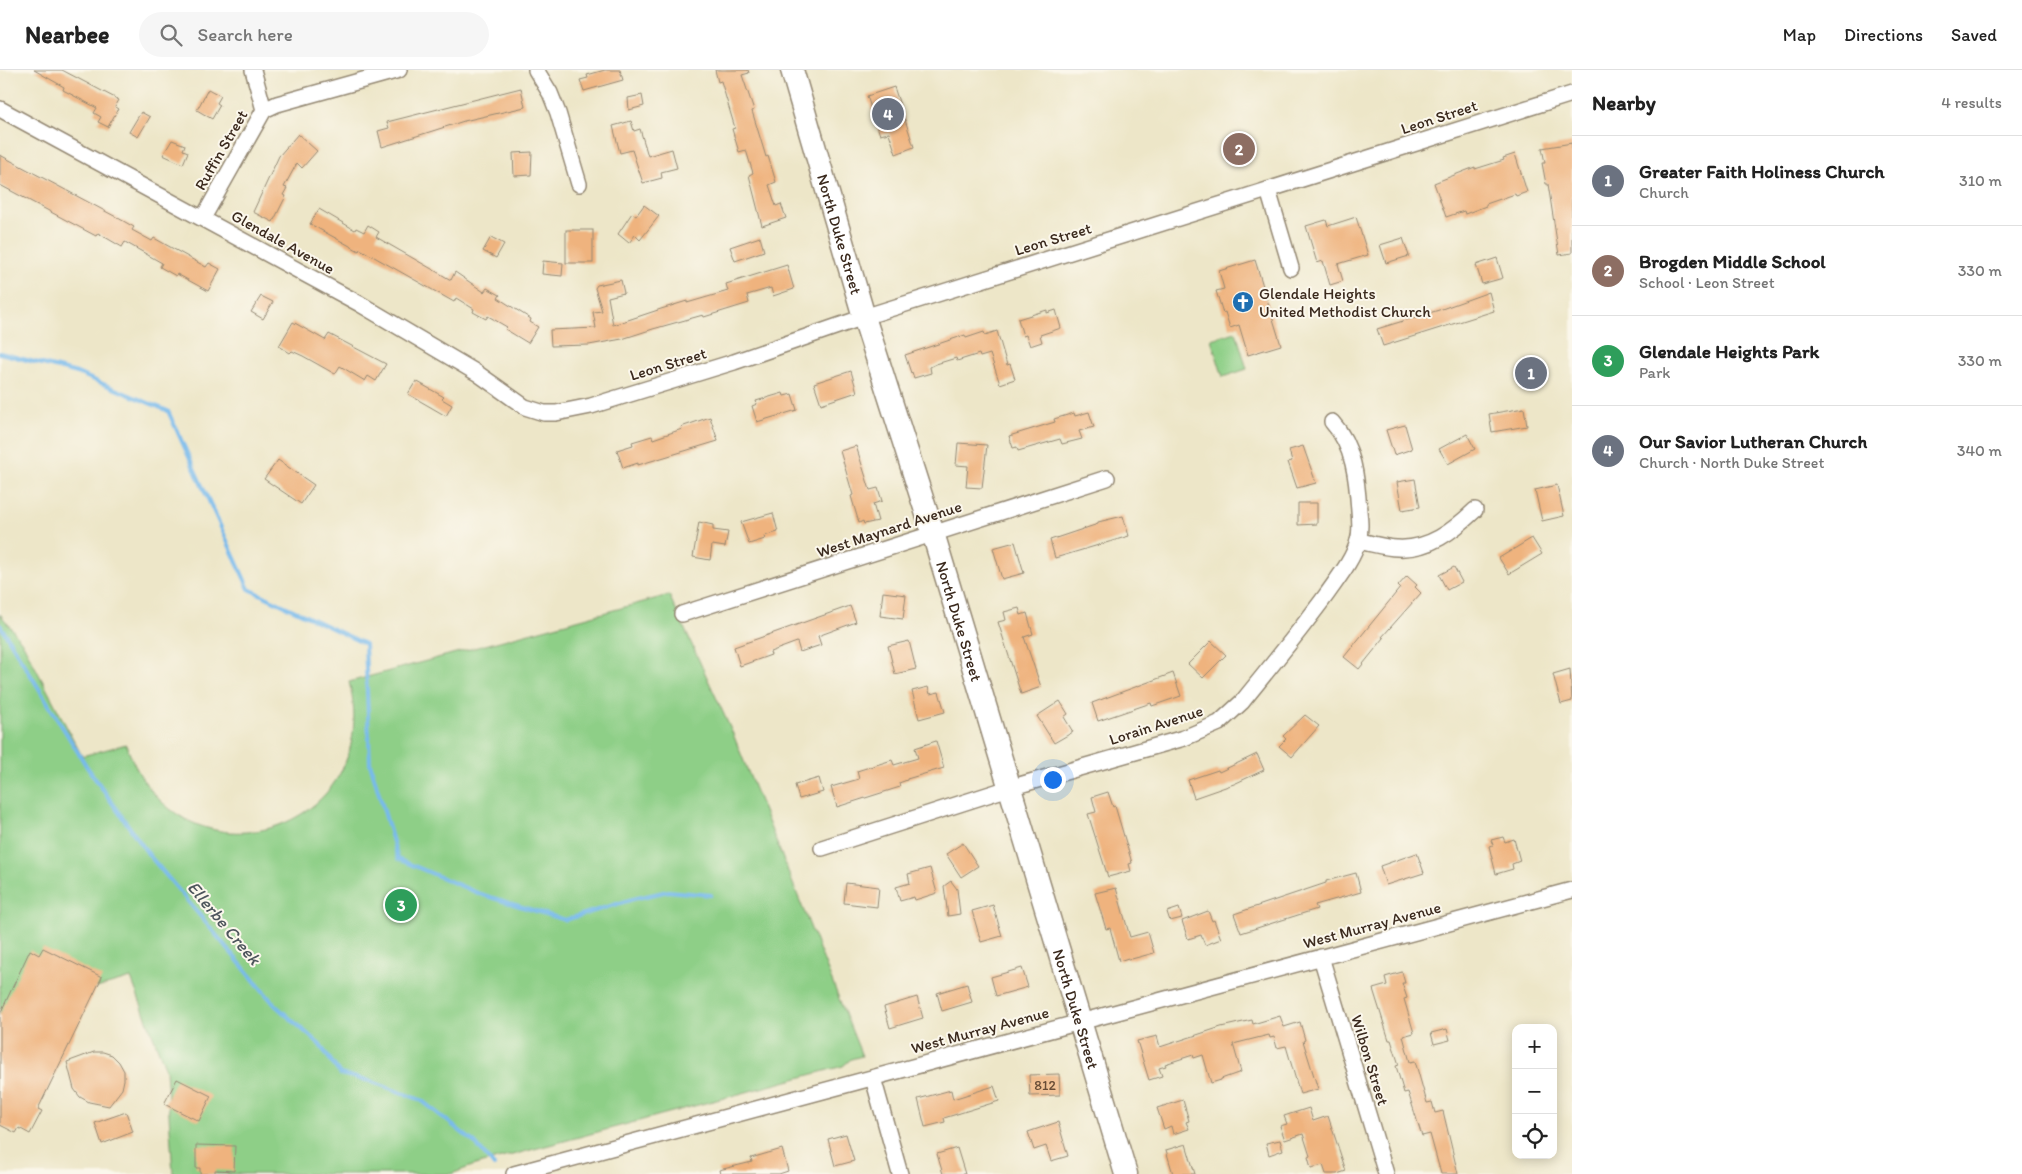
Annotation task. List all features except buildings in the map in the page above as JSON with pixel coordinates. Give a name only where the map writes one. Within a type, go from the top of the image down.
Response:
[{"type":"highway","name":"North Duke Street","points":[[792,70],[864,316],[933,533],[1126,1174]]},
{"type":"street","name":"Ruffin Street","points":[[203,218],[264,110],[252,70]]},
{"type":"street","points":[[264,110],[277,104],[399,70]]},
{"type":"street","points":[[536,70],[550,93],[558,113],[579,184]]},
{"type":"street","name":"Leon Street","points":[[544,413],[568,412],[591,406],[734,362],[864,316],[1572,94]]},
{"type":"street","name":"Glendale Avenue","points":[[0,109],[369,309],[477,373],[525,407],[544,413]]},
{"type":"street","points":[[1268,190],[1291,268]]},
{"type":"street","name":"Lorain Avenue","points":[[822,848],[1009,788],[1184,738],[1219,722],[1242,702],[1318,606],[1338,578],[1358,541],[1360,529],[1356,473],[1347,446],[1339,430],[1332,422]]},
{"type":"street","name":"West Maynard Avenue","points":[[682,614],[1107,478]]},
{"type":"street","points":[[1358,541],[1399,549],[1430,543],[1440,539],[1475,510]]},
{"type":"street","name":"West Murray Avenue","points":[[514,1174],[1572,890]]},
{"type":"street","name":"Wilbon Street","points":[[1321,957],[1386,1174]]},
{"type":"street","points":[[874,1078],[900,1174]]},
{"type":"green space","points":[[1236,332],[1247,369],[1223,377],[1211,339]]},
{"type":"green space","points":[[669,595],[733,734],[862,1056],[851,1059],[843,1066],[475,1165],[451,1174],[173,1174],[166,1070],[131,978],[0,1016],[0,614],[22,642],[82,756],[126,744],[152,792],[189,821],[230,832],[272,827],[310,808],[338,777],[353,734],[349,682]]},
{"type":"waterway","points":[[0,353],[77,373],[168,411],[249,589],[365,644],[370,763],[398,859],[480,894],[565,920],[633,899],[668,891],[711,895]]},
{"type":"waterway","name":"Ellerbe Creek","points":[[0,625],[87,767],[149,855],[275,1005],[320,1045],[340,1074],[370,1081],[421,1100],[475,1143],[494,1166]]},
{"type":"place","name":"Our Savior Lutheran Church","points":[[888,114]]},
{"type":"place","name":"Brogden Middle School","points":[[1239,149]]},
{"type":"place","name":"Glendale Heights United Methodist Church","points":[[1243,302]]},
{"type":"place","name":"Greater Faith Holiness Church","points":[[1531,373]]},
{"type":"place","name":"Glendale Heights Park","points":[[401,905]]}]
